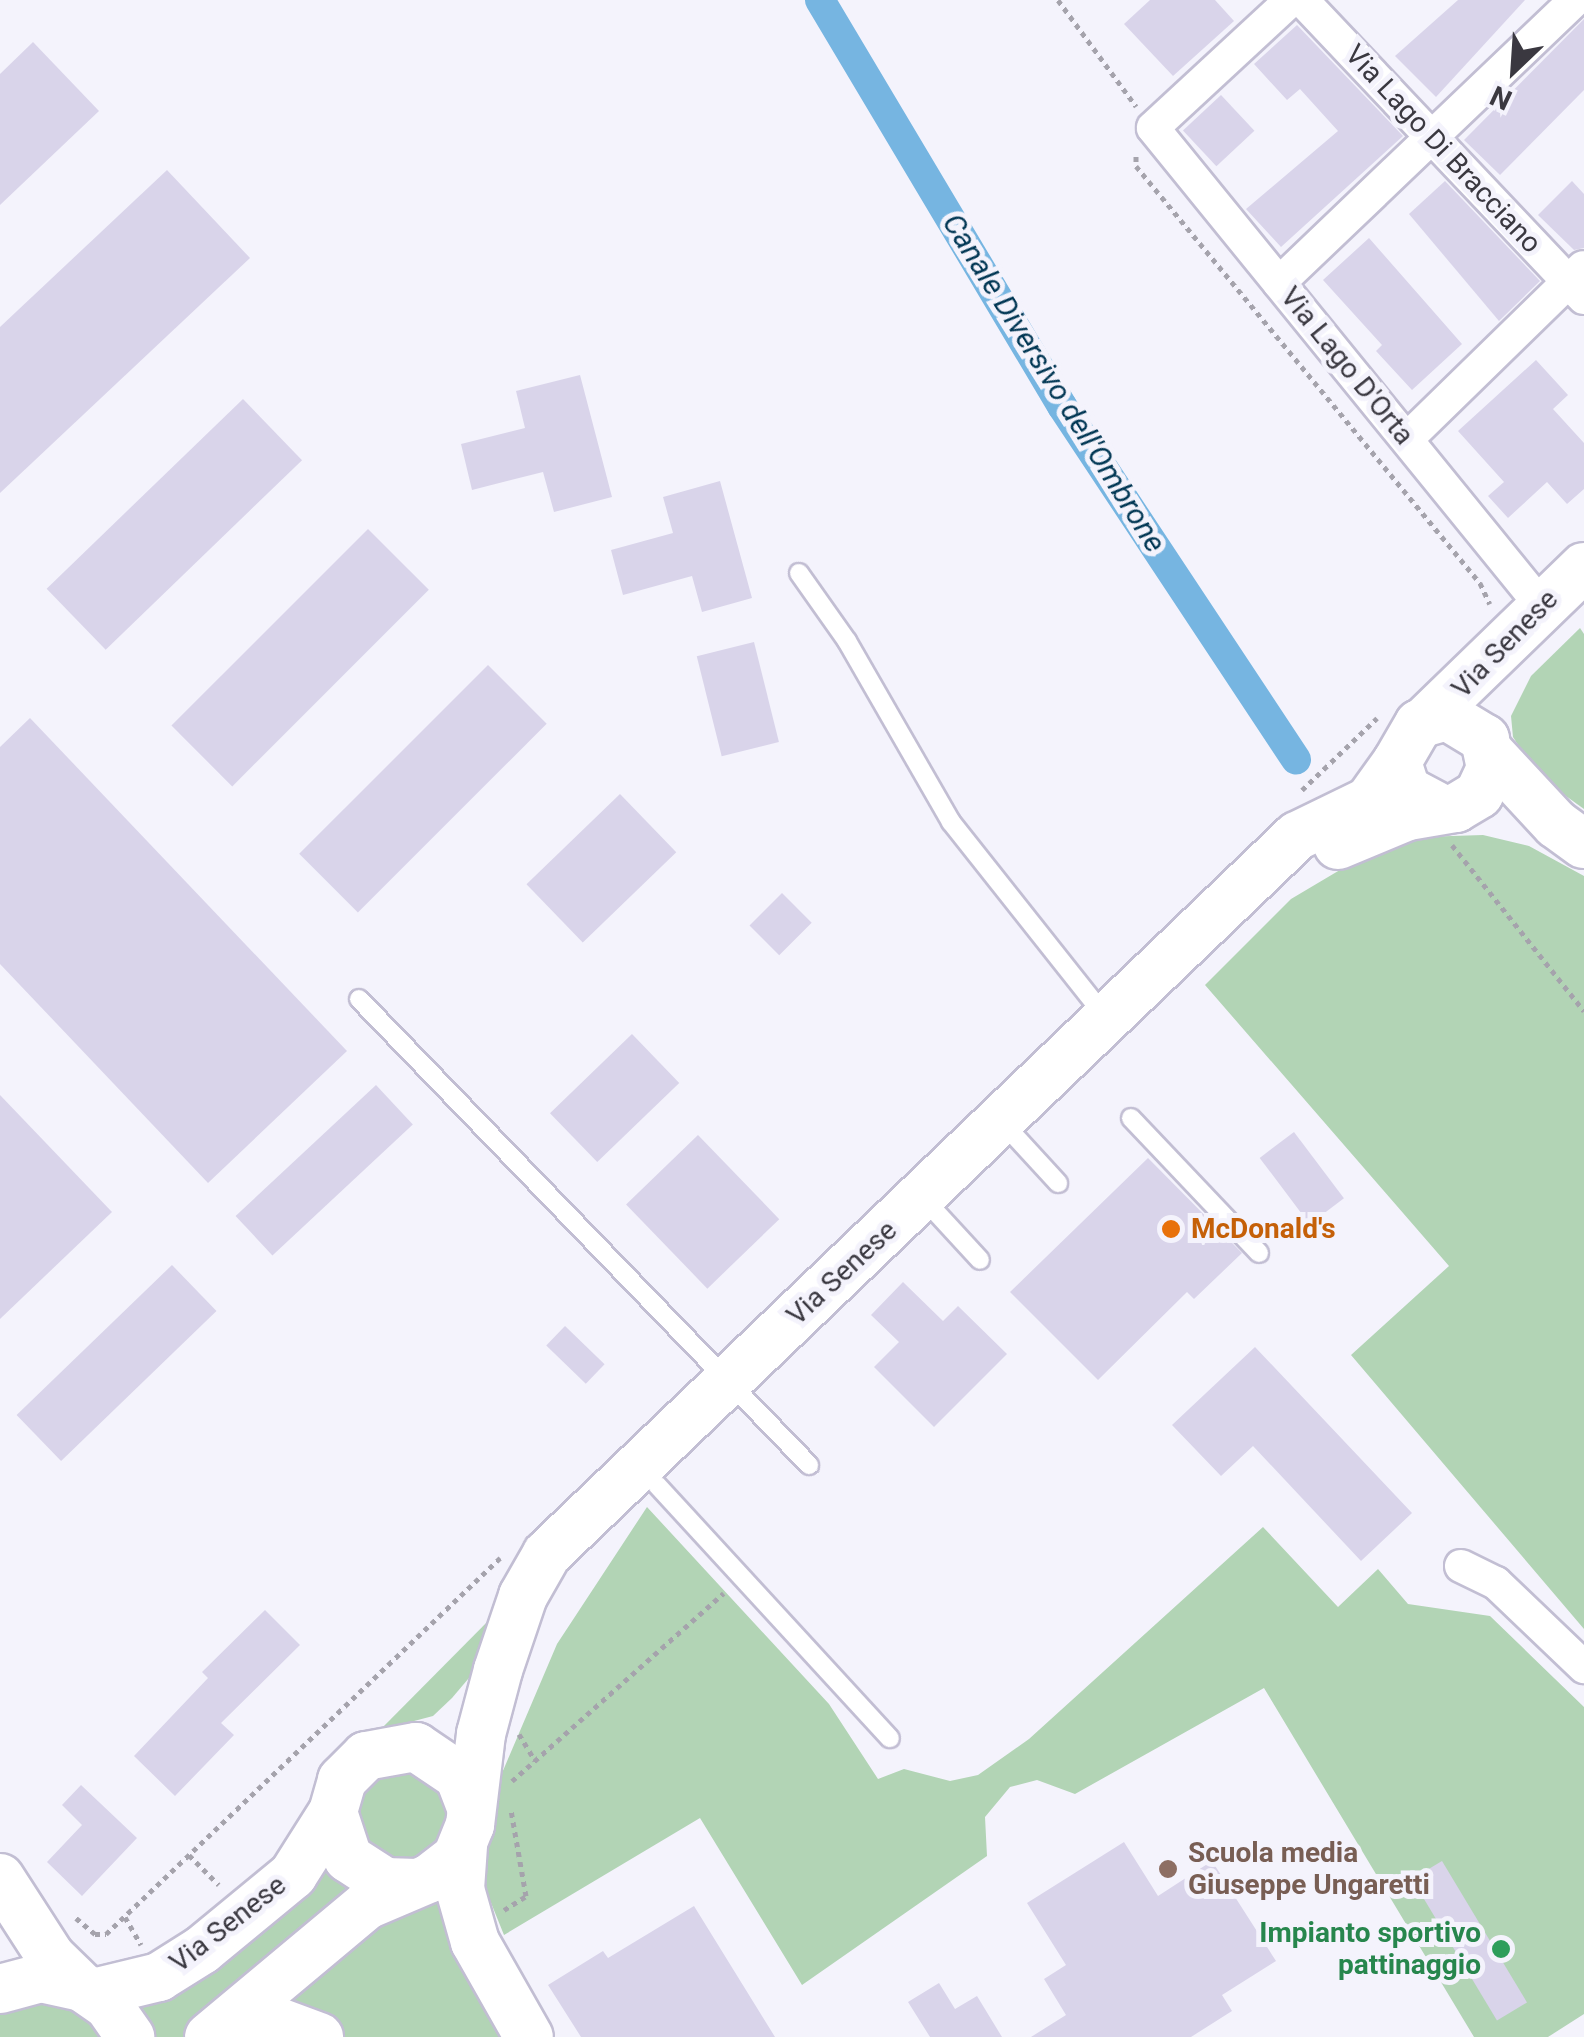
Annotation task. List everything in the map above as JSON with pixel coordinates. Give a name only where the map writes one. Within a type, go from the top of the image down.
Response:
[{"type":"main road","name":"Via Senese","points":[[529,2037],[475,1942],[460,1888],[488,1811],[498,1670],[523,1596],[547,1554],[1231,906],[1298,836],[1369,800],[1398,762],[1407,734],[1426,720],[1540,604],[1584,569]]},
{"type":"main road","name":"Via Senese","points":[[1231,906],[1366,832],[1449,820],[1487,782],[1484,715],[1498,680],[1584,569]]},
{"type":"main road","name":"Via Senese","points":[[1426,720],[1462,720],[1488,746]]},
{"type":"main road","points":[[1488,746],[1570,834]]},
{"type":"main road","points":[[1398,762],[1406,790],[1449,820],[1511,811],[1570,834]]},
{"type":"main road","name":"Via Senese","points":[[0,1989],[42,1978],[87,1990],[159,1976],[202,1950],[293,1875],[332,1812],[352,1766],[452,1724],[498,1670]]},
{"type":"main road","points":[[220,2030],[367,1905],[445,1870],[488,1811],[447,1763],[398,1746]]},
{"type":"main road","points":[[332,1812],[339,1844],[358,1869],[386,1882],[416,1883]]},
{"type":"main road","points":[[0,1878],[52,1957],[130,2037]]},
{"type":"main road","points":[[0,1914],[0,1962]]},
{"type":"main road","points":[[220,2030],[276,2021],[319,2037]]},
{"type":"street","points":[[1153,128],[1291,0]]},
{"type":"street","name":"Via Lago Di Bracciano","points":[[1302,0],[1433,138],[1579,282]]},
{"type":"street","points":[[1278,283],[1575,0]]},
{"type":"street","name":"Via Lago D'Orta","points":[[1153,128],[1540,604]]},
{"type":"street","points":[[1407,439],[1579,282]]},
{"type":"street","points":[[1460,1566],[1496,1583],[1584,1667]]},
{"type":"lane","points":[[799,573],[847,642],[951,822],[1109,1020]]},
{"type":"lane","points":[[359,1000],[808,1465]]},
{"type":"lane","points":[[1130,1118],[1259,1253]]},
{"type":"lane","points":[[1001,1122],[1058,1183]]},
{"type":"lane","points":[[923,1197],[980,1260]]},
{"type":"lane","points":[[657,1485],[890,1738]]},
{"type":"path","points":[[1058,0],[1153,128],[1137,150],[1136,166],[1490,599]]},
{"type":"path","points":[[1449,820],[1584,1011]]},
{"type":"path","points":[[498,1914],[526,1896],[488,1811],[535,1761],[742,1578]]},
{"type":"path","points":[[514,1725],[535,1761]]},
{"type":"path","points":[[189,1855],[220,1885]]},
{"type":"green space","points":[[1580,628],[1584,634],[1584,809],[1538,776],[1513,737],[1511,716],[1531,676]]},
{"type":"green space","points":[[1483,835],[1529,846],[1584,876],[1584,1629],[1351,1355],[1449,1266],[1205,985],[1291,899],[1355,861],[1421,837]]},
{"type":"green space","points":[[647,1507],[829,1704],[878,1779],[904,1769],[950,1781],[978,1775],[1029,1739],[1263,1527],[1338,1607],[1378,1569],[1408,1604],[1490,1616],[1584,1707],[1584,2014],[1548,2037],[1474,2037],[1264,1688],[1075,1794],[1037,1780],[1010,1787],[985,1817],[987,1856],[802,1985],[700,1818],[504,1935],[483,1883],[485,1813],[557,1644]]},
{"type":"green space","points":[[500,1609],[480,1665],[452,1698],[433,1716],[380,1730]]},
{"type":"green space","points":[[402,1769],[419,1773],[434,1783],[444,1798],[448,1815],[444,1832],[434,1847],[419,1857],[402,1861],[385,1857],[370,1847],[360,1832],[356,1815],[360,1798],[370,1783],[385,1773]]},
{"type":"green space","points":[[326,1865],[353,1893],[250,1989],[185,2037],[152,2037],[134,2002]]},
{"type":"green space","points":[[440,1893],[512,2037],[336,2037],[279,2003],[363,1926]]},
{"type":"green space","points":[[25,2001],[57,2001],[86,2014],[106,2037],[0,2037],[0,2013]]},
{"type":"building","points":[[1150,0],[1215,0],[1234,21],[1173,76],[1124,24]]},
{"type":"building","points":[[1458,0],[1525,0],[1436,97],[1395,56]]},
{"type":"building","points":[[1584,19],[1584,90],[1500,175],[1464,140]]},
{"type":"building","points":[[1297,25],[1403,136],[1281,247],[1246,209],[1338,131],[1300,89],[1287,100],[1254,64]]},
{"type":"building","points":[[33,42],[99,111],[0,205],[0,74]]},
{"type":"building","points":[[1221,95],[1254,131],[1216,166],[1183,130]]},
{"type":"building","points":[[167,170],[250,258],[0,493],[0,327]]},
{"type":"building","points":[[1445,181],[1540,281],[1499,321],[1409,214]]},
{"type":"building","points":[[1572,181],[1584,194],[1584,248],[1574,250],[1538,215]]},
{"type":"building","points":[[1369,238],[1462,344],[1412,390],[1376,351],[1382,345],[1323,280]]},
{"type":"building","points":[[1536,360],[1568,395],[1553,409],[1584,443],[1584,489],[1567,504],[1547,482],[1508,518],[1488,496],[1504,482],[1458,431]]},
{"type":"building","points":[[580,375],[612,497],[554,512],[543,472],[472,490],[461,444],[525,428],[516,391]]},
{"type":"building","points":[[243,399],[302,460],[106,650],[47,589]]},
{"type":"building","points":[[720,481],[752,598],[702,612],[692,576],[623,595],[611,550],[673,533],[663,497]]},
{"type":"building","points":[[368,529],[429,590],[232,786],[171,726]]},
{"type":"building","points":[[754,642],[779,742],[722,756],[697,656]]},
{"type":"building","points":[[488,665],[547,724],[358,912],[299,854]]},
{"type":"building","points":[[30,718],[347,1051],[208,1183],[0,964],[0,747]]},
{"type":"building","points":[[620,794],[676,852],[583,943],[526,884]]},
{"type":"building","points":[[782,893],[812,923],[779,955],[749,926]]},
{"type":"building","points":[[632,1034],[679,1083],[597,1162],[550,1113]]},
{"type":"building","points":[[376,1085],[413,1124],[272,1255],[236,1216]]},
{"type":"building","points":[[0,1095],[112,1212],[0,1319]]},
{"type":"building","points":[[1294,1132],[1344,1198],[1310,1224],[1260,1158]]},
{"type":"building","points":[[698,1135],[779,1219],[707,1289],[626,1204]]},
{"type":"building","points":[[1148,1158],[1242,1253],[1194,1299],[1187,1292],[1098,1380],[1010,1292]]},
{"type":"building","points":[[172,1265],[216,1311],[61,1461],[17,1415]]},
{"type":"building","points":[[903,1282],[943,1321],[958,1306],[1007,1354],[934,1427],[874,1367],[899,1342],[871,1315]]},
{"type":"building","points":[[565,1326],[605,1364],[586,1384],[546,1345]]},
{"type":"building","points":[[1255,1347],[1412,1513],[1361,1561],[1253,1446],[1221,1476],[1172,1425]]},
{"type":"building","points":[[265,1610],[300,1645],[221,1723],[234,1735],[175,1796],[134,1756],[208,1678],[202,1672]]},
{"type":"building","points":[[81,1785],[137,1838],[82,1896],[47,1862],[82,1825],[62,1805]]},
{"type":"building","points":[[1124,1842],[1158,1896],[1212,1861],[1276,1961],[1222,1995],[1232,2011],[1191,2037],[1031,2037],[1066,2015],[1044,1979],[1066,1965],[1027,1903]]},
{"type":"building","points":[[1442,1861],[1527,2002],[1497,2020],[1412,1879]]},
{"type":"building","points":[[694,1906],[775,2037],[581,2037],[548,1985],[603,1951],[608,1958]]},
{"type":"building","points":[[939,1983],[955,2009],[977,1996],[1002,2037],[930,2037],[908,2002]]},
{"type":"waterway","name":"Canale Diversivo dell'Ombrone","points":[[820,0],[1062,406],[1296,760]]},
{"type":"place","name":"McDonald's","points":[[1171,1229]]},
{"type":"place","name":"Scuola media Giuseppe Ungaretti","points":[[1168,1869]]},
{"type":"place","name":"Impianto sportivo pattinaggio","points":[[1501,1949]]}]
